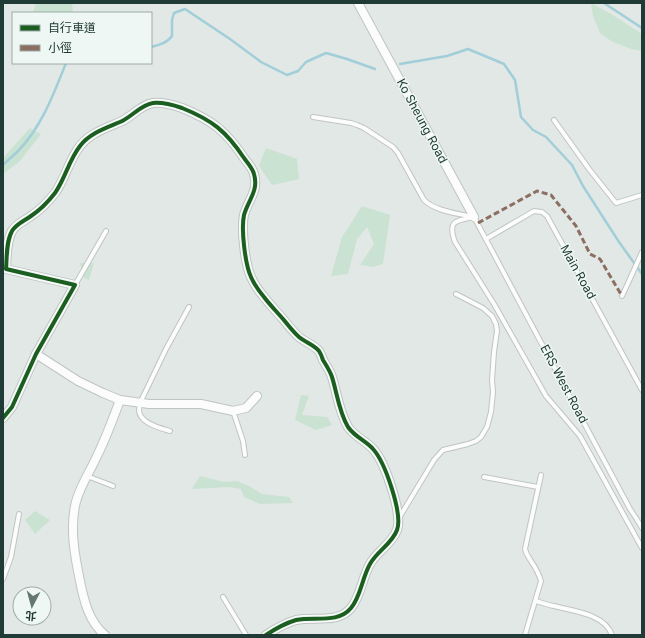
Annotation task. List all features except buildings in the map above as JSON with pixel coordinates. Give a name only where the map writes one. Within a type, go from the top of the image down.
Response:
[{"type":"street","name":"Ko Sheung Road","points":[[358,3],[474,217]]},
{"type":"street","points":[[3,418],[12,407],[36,354],[75,285],[5,269],[10,233],[14,228],[45,204],[56,192],[77,149],[88,137],[124,120],[140,107],[153,103],[174,105],[200,115],[210,121],[224,132],[254,172],[256,187],[244,216],[243,230],[251,278],[263,297],[298,336],[318,351],[331,374],[342,414],[349,428],[356,436],[372,447],[379,456],[385,468],[399,518],[395,536],[373,558],[354,603],[349,611],[341,616],[330,618],[298,620],[266,635]]},
{"type":"street","points":[[36,354],[78,381],[120,400],[140,403],[201,404],[233,411],[246,408],[257,396]]},
{"type":"street","points":[[105,635],[94,623],[86,605],[76,559],[73,532],[77,498],[98,455],[120,400]]},
{"type":"lane","points":[[313,117],[351,123],[364,128],[396,150],[424,200],[428,204],[437,208],[474,217]]},
{"type":"lane","points":[[554,120],[589,169],[616,203],[642,195]]},
{"type":"lane","name":"Main Road","points":[[486,239],[534,211],[542,212],[547,216],[642,390]]},
{"type":"lane","points":[[474,217],[454,222],[452,235],[455,242],[494,304],[546,396],[580,436],[642,548]]},
{"type":"lane","name":"Ko Sheung Road","points":[[474,217],[486,239]]},
{"type":"lane","points":[[75,285],[106,231]]},
{"type":"lane","name":"ERS West Road","points":[[486,239],[630,509],[642,528]]},
{"type":"lane","points":[[622,296],[642,252]]},
{"type":"lane","points":[[399,518],[434,460],[443,450],[468,444],[481,438],[487,427],[491,412],[494,352],[497,331],[496,324],[492,316],[483,308],[456,294]]},
{"type":"lane","points":[[170,431],[149,424],[143,419],[139,409],[140,403],[166,349],[189,307]]},
{"type":"lane","points":[[233,411],[243,441],[245,456]]},
{"type":"lane","points":[[525,635],[541,581],[540,575],[526,554],[525,549],[541,475]]},
{"type":"lane","points":[[87,476],[113,486]]},
{"type":"lane","points":[[484,477],[538,487]]},
{"type":"lane","points":[[3,579],[11,557],[19,514]]},
{"type":"lane","points":[[223,597],[246,635]]},
{"type":"lane","points":[[536,601],[592,616],[601,621],[611,631],[612,635]]},
{"type":"green space","points":[[36,3],[72,3],[73,12],[33,12]]},
{"type":"green space","points":[[591,3],[642,34],[642,51],[631,49],[611,41],[600,33],[593,16]]},
{"type":"green space","points":[[30,128],[41,134],[20,161],[3,174],[3,158]]},
{"type":"green space","points":[[266,148],[297,159],[299,179],[272,185],[259,166]]},
{"type":"green space","points":[[362,206],[390,215],[383,264],[373,267],[360,265],[374,244],[367,227],[357,239],[348,274],[331,276],[342,237]]},
{"type":"green space","points":[[80,263],[94,263],[89,280],[84,278]]},
{"type":"green space","points":[[301,395],[309,396],[302,415],[327,417],[332,425],[316,430],[295,420]]},
{"type":"green space","points":[[200,476],[224,482],[237,481],[262,494],[289,497],[293,503],[260,504],[244,497],[241,489],[229,487],[192,489]]},
{"type":"green space","points":[[35,511],[50,520],[35,534],[25,520]]},
{"type":"waterway","points":[[604,3],[642,28]]},
{"type":"waterway","points":[[152,47],[163,43],[172,36],[172,20],[174,13],[185,9],[261,62],[287,75],[298,71],[306,62],[326,53],[375,69]]},
{"type":"waterway","points":[[400,64],[447,56],[468,49],[504,64],[515,80],[521,117],[533,130],[546,137],[572,165],[583,186],[619,242],[642,274]]},
{"type":"waterway","points":[[3,165],[27,141],[41,120],[66,64]]},
{"type":"marked path","points":[[478,223],[537,191],[551,195],[576,226],[590,254],[600,259],[622,296]]},
{"type":"cycle path","points":[[3,418],[12,407],[36,354],[75,285],[6,269],[8,245],[12,231],[18,224],[44,206],[62,182],[76,151],[84,141],[98,131],[124,120],[144,106],[153,103],[172,105],[193,112],[218,127],[231,140],[253,170],[254,174],[254,190],[243,221],[245,255],[252,280],[266,300],[295,333],[320,352],[332,377],[340,409],[348,427],[373,449],[383,465],[392,488],[398,522],[395,535],[373,559],[365,575],[357,598],[346,613],[333,618],[296,620],[281,626],[266,635]]}]
